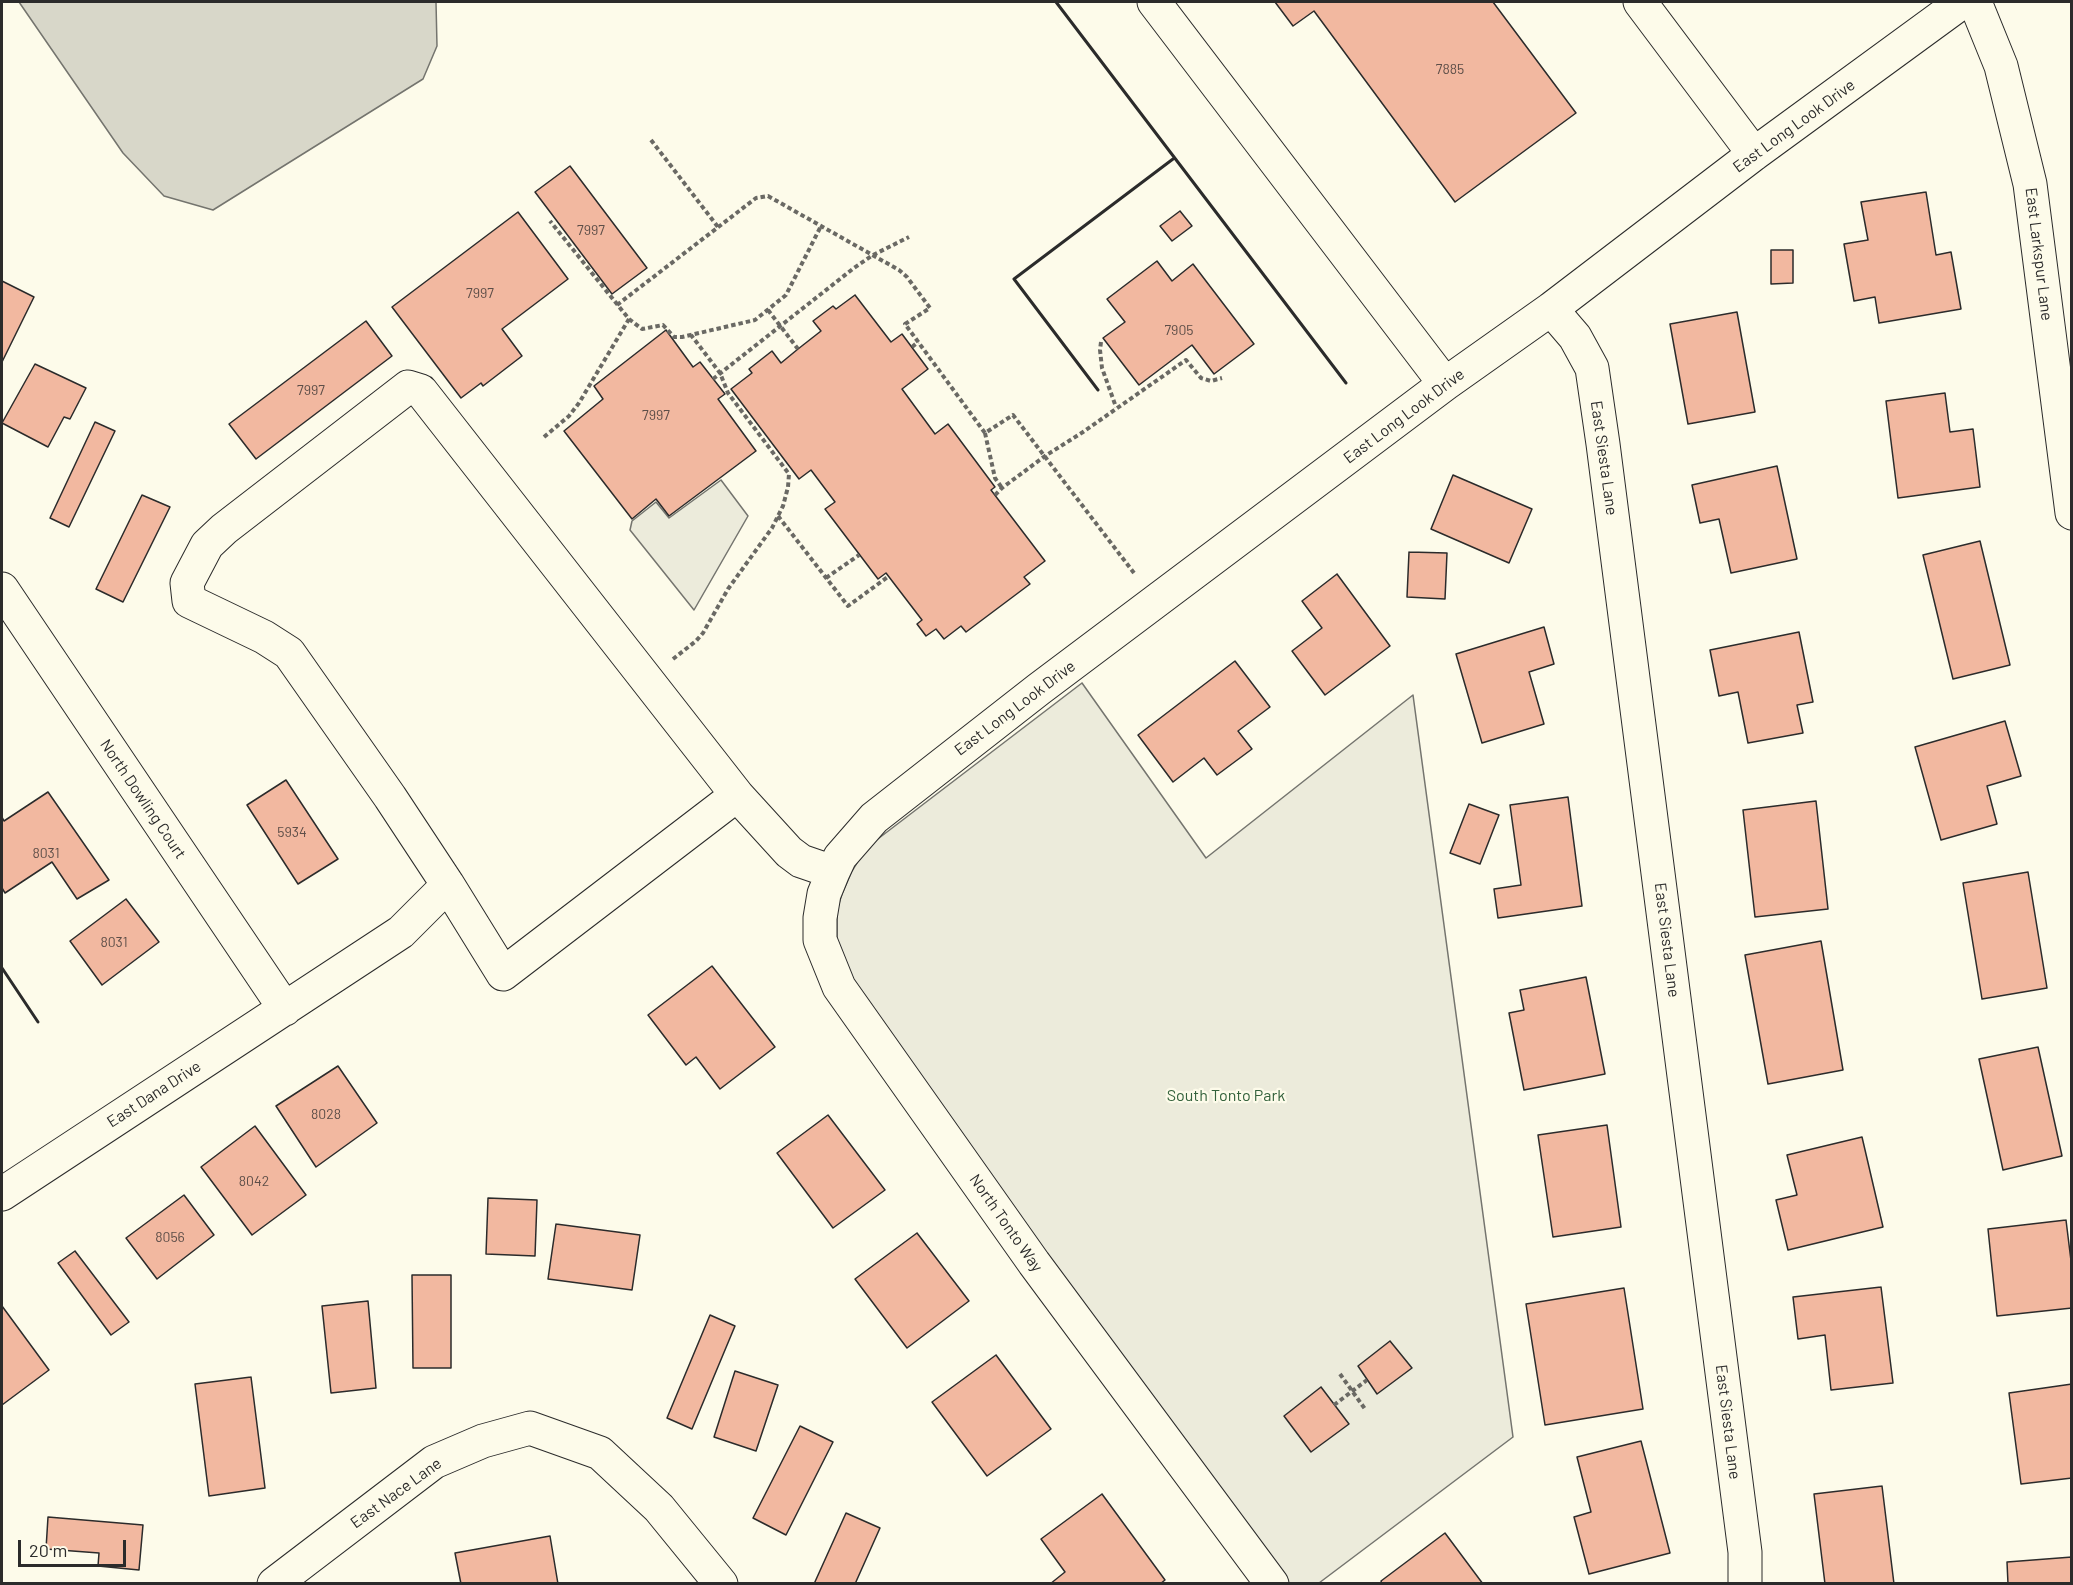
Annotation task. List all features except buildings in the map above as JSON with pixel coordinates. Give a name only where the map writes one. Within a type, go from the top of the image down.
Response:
[{"type":"street","points":[[1154,2],[1445,384]]},
{"type":"street","points":[[1641,2],[1754,154]]},
{"type":"street","name":"East Long Look Drive","points":[[854,840],[874,818],[1039,689],[1445,384],[1551,309],[1754,154],[1925,12],[1962,2]]},
{"type":"street","name":"East Larkspur Lane","points":[[1976,2],[2001,66],[2031,184],[2072,513]]},
{"type":"street","name":"East Siesta Lane","points":[[1551,309],[1575,337],[1592,368],[1602,433],[1744,1552],[1745,1584]]},
{"type":"street","points":[[737,795],[503,974],[390,797],[289,653],[189,601],[187,583],[207,545],[224,529],[408,387],[415,388],[421,391],[737,795],[789,852],[801,861],[833,872]]},
{"type":"street","name":"North Dowling Court","points":[[2,589],[296,1001]]},
{"type":"street","name":"North Tonto Way","points":[[854,840],[840,857],[833,872],[824,894],[820,918],[820,940],[839,987],[1028,1253],[1272,1584]]},
{"type":"street","name":"East Dana Drive","points":[[2,1194],[401,932],[448,885]]},
{"type":"street","name":"East Nace Lane","points":[[274,1584],[434,1462],[483,1441],[530,1428],[600,1453],[659,1508],[721,1584]]},
{"type":"path","points":[[651,140],[718,227]]},
{"type":"path","points":[[617,305],[756,198],[768,196],[899,270],[907,277],[930,308],[905,324],[985,433],[995,478],[1002,488]]},
{"type":"path","points":[[550,222],[629,319],[642,329],[663,325],[674,337],[755,320],[786,295],[820,226]]},
{"type":"path","points":[[713,379],[873,255],[909,237]]},
{"type":"path","points":[[768,310],[798,349]]},
{"type":"path","points":[[544,437],[569,416],[579,403],[629,319]]},
{"type":"path","points":[[646,680],[703,633],[728,588],[772,528],[788,487],[789,474],[728,393],[720,373],[691,335]]},
{"type":"path","points":[[912,347],[918,342]]},
{"type":"path","points":[[1101,342],[1102,368],[1116,408]]},
{"type":"path","points":[[995,495],[1045,456],[1185,360],[1201,378],[1211,381],[1222,378]]},
{"type":"path","points":[[985,433],[1013,415],[1134,572],[1134,581]]},
{"type":"path","points":[[778,516],[848,606],[889,576]]},
{"type":"path","points":[[826,578],[859,555]]},
{"type":"path","points":[[1340,1374],[1365,1409]]},
{"type":"path","points":[[1334,1405],[1367,1380]]},
{"type":"green space","points":[[721,480],[748,516],[694,610],[630,530],[632,521],[656,502],[669,518]]},
{"type":"green space","name":"South Tonto Park","points":[[1082,683],[1206,858],[1413,695],[1513,1437],[1319,1583],[1279,1583],[854,991],[837,944],[837,910],[852,871],[866,848]]},
{"type":"shaded area","points":[[19,2],[436,2],[437,46],[423,79],[213,210],[164,196],[123,153]]},
{"type":"wall","points":[[1056,2],[1346,383]]},
{"type":"wall","points":[[1098,390],[1014,279],[1173,159]]},
{"type":"wall","points":[[2,968],[38,1022]]}]
